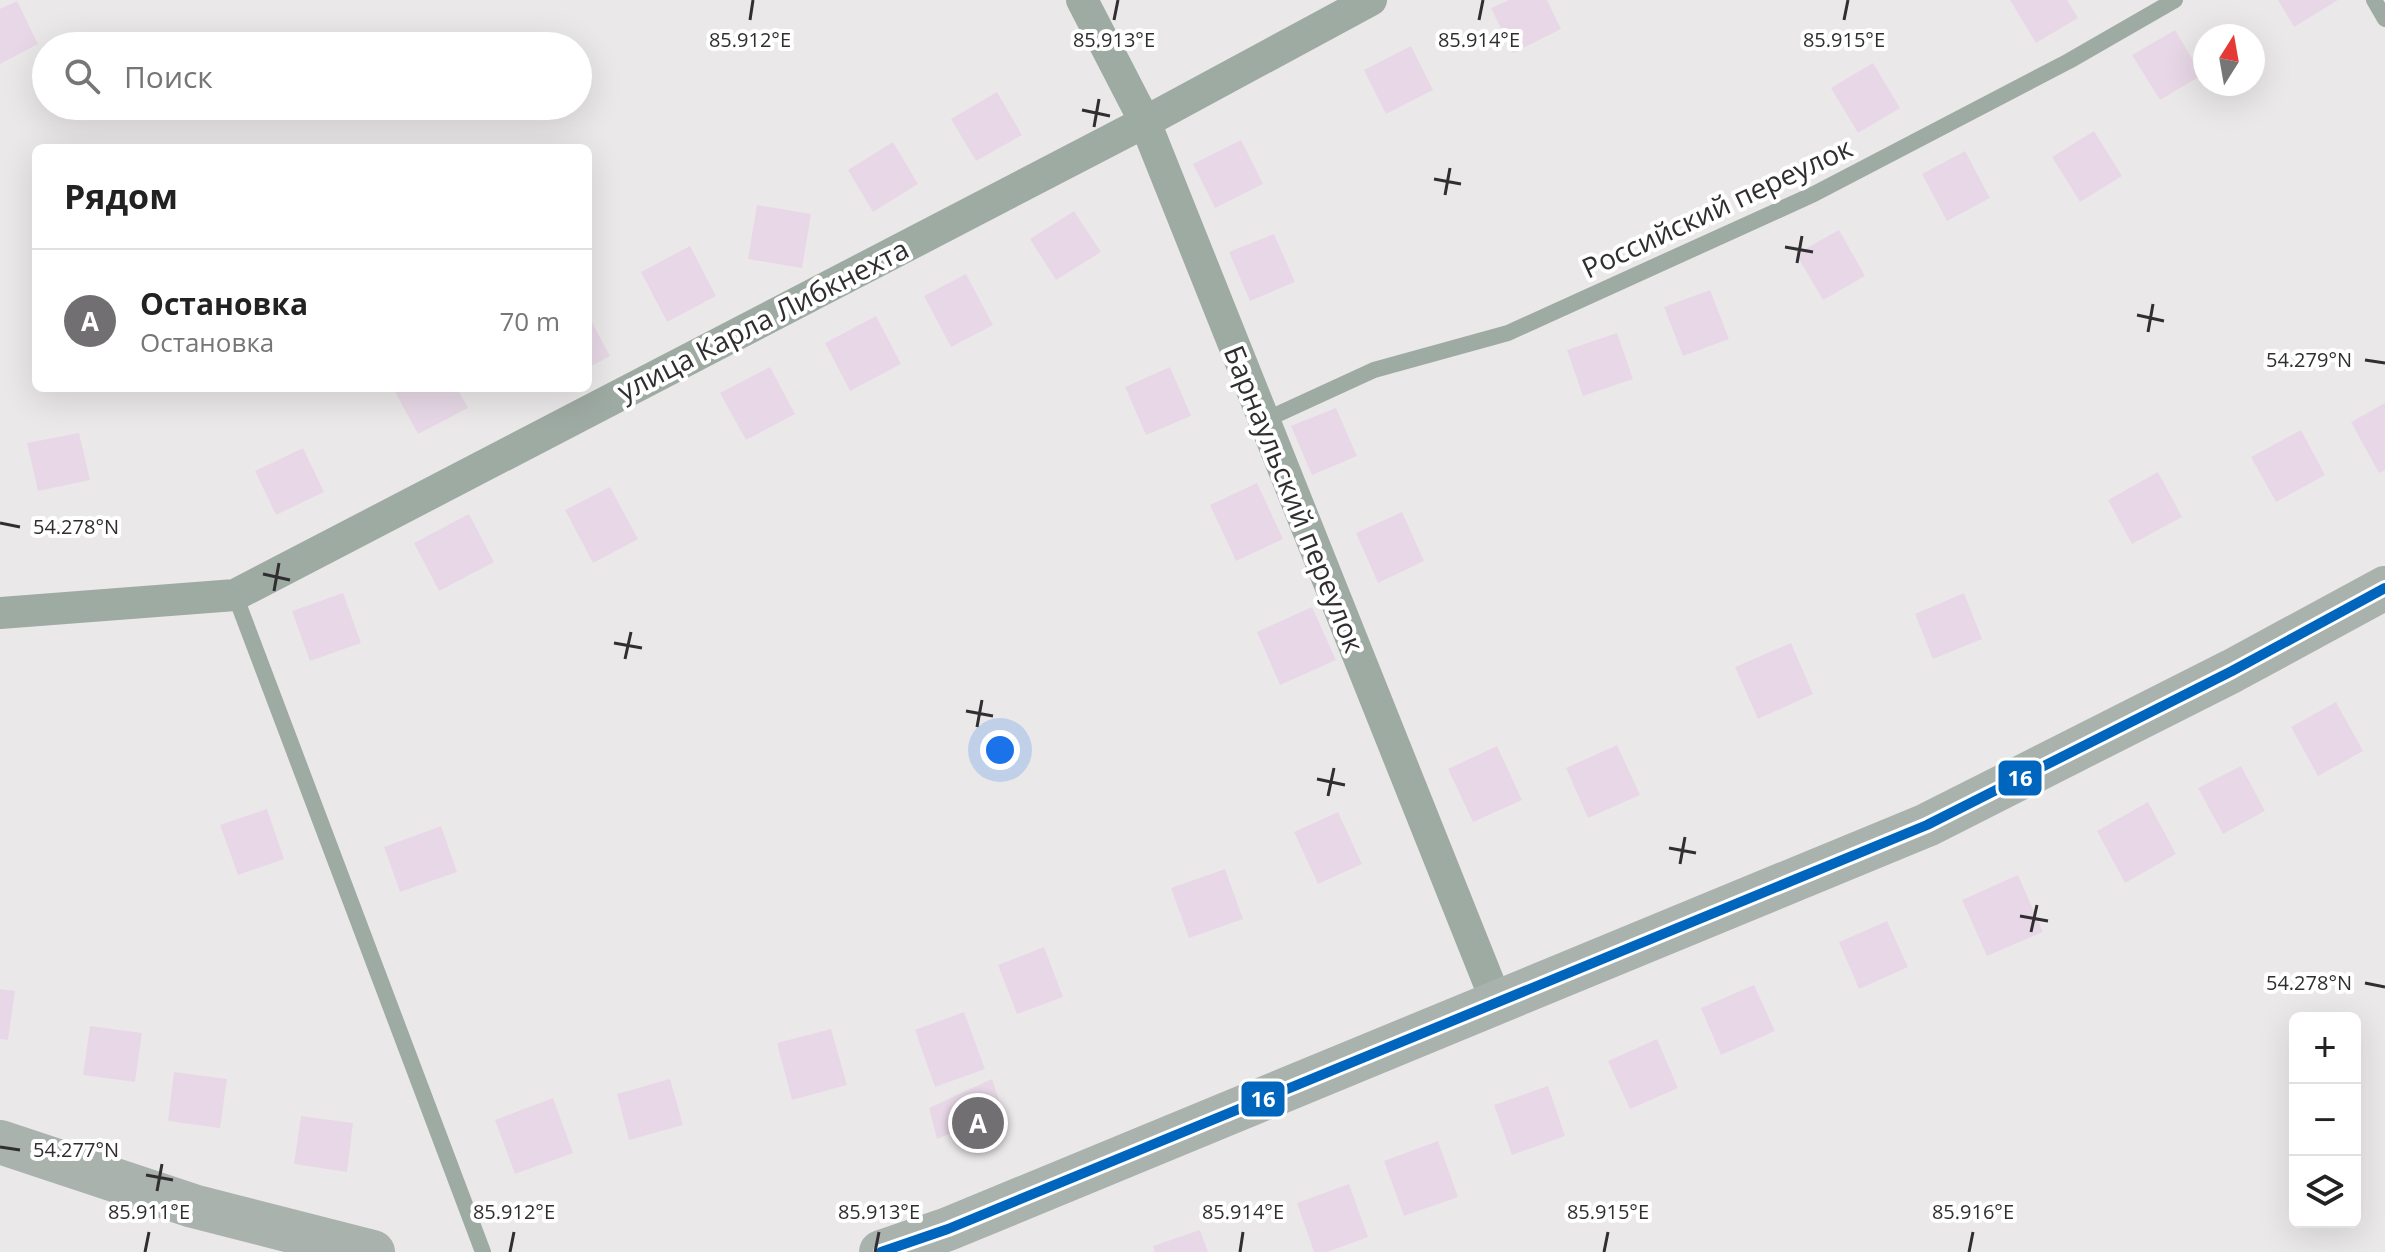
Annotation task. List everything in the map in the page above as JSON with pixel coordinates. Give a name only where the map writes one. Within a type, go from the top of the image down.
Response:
[{"type":"street","name":"Барнаульский переулок","points":[[1082,0],[1145,122],[1497,1003]]},
{"type":"street","name":"улица Карла Либкнехта","points":[[0,613],[235,595],[1145,122],[1371,0]]},
{"type":"street","points":[[881,1252],[963,1223],[1927,825],[2232,671],[2385,588]]},
{"type":"street","points":[[0,1142],[193,1206],[373,1252]]},
{"type":"lane","name":"Российский переулок","points":[[1263,421],[1374,370],[1508,333],[1800,200],[2069,61],[2175,0]]},
{"type":"lane","points":[[2374,0],[2385,19]]},
{"type":"lane","points":[[235,595],[483,1252]]},
{"type":"building","points":[[1509,0],[1547,0],[1561,29],[1513,53],[1491,8]]},
{"type":"building","points":[[2010,0],[2067,0],[2078,18],[2036,43]]},
{"type":"building","points":[[2278,0],[2338,0],[2294,27]]},
{"type":"building","points":[[17,1],[32,32],[32,47],[0,64],[0,9]]},
{"type":"building","points":[[2175,30],[2193,60],[2193,80],[2160,100],[2132,55]]},
{"type":"building","points":[[1411,46],[1433,90],[1386,114],[1364,70]]},
{"type":"building","points":[[1873,63],[1900,108],[1858,133],[1831,88]]},
{"type":"building","points":[[997,92],[1022,135],[976,161],[951,119]]},
{"type":"building","points":[[2094,131],[2122,176],[2080,202],[2052,157]]},
{"type":"building","points":[[1241,140],[1263,184],[1215,208],[1193,164]]},
{"type":"building","points":[[893,142],[918,184],[873,212],[848,170]]},
{"type":"building","points":[[1965,151],[1990,198],[1947,221],[1922,174]]},
{"type":"building","points":[[757,205],[811,214],[802,268],[748,259]]},
{"type":"building","points":[[1074,211],[1101,252],[1056,280],[1030,239]]},
{"type":"building","points":[[1839,230],[1865,276],[1823,300],[1796,254]]},
{"type":"building","points":[[1274,234],[1295,282],[1250,301],[1229,252]]},
{"type":"building","points":[[690,246],[716,296],[667,322],[641,272]]},
{"type":"building","points":[[966,274],[993,325],[951,347],[924,296]]},
{"type":"building","points":[[1710,290],[1729,339],[1683,356],[1664,307]]},
{"type":"building","points":[[876,316],[901,364],[850,391],[825,343]]},
{"type":"building","points":[[592,322],[610,356],[592,366]]},
{"type":"building","points":[[1617,333],[1633,379],[1583,396],[1567,350]]},
{"type":"building","points":[[770,367],[795,414],[746,440],[720,393]]},
{"type":"building","points":[[1170,367],[1191,416],[1146,435],[1125,387]]},
{"type":"building","points":[[395,392],[459,392],[468,408],[418,434]]},
{"type":"building","points":[[2385,403],[2385,470],[2379,473],[2351,422]]},
{"type":"building","points":[[1336,408],[1357,456],[1312,475],[1291,426]]},
{"type":"building","points":[[2301,430],[2325,475],[2276,502],[2251,457]]},
{"type":"building","points":[[79,433],[90,480],[38,491],[27,443]]},
{"type":"building","points":[[303,448],[324,492],[276,515],[255,471]]},
{"type":"building","points":[[2158,472],[2182,517],[2132,544],[2108,500]]},
{"type":"building","points":[[1257,483],[1283,539],[1236,561],[1210,505]]},
{"type":"building","points":[[610,487],[638,539],[593,563],[565,510]]},
{"type":"building","points":[[1402,512],[1424,561],[1378,583],[1356,533]]},
{"type":"building","points":[[469,514],[494,562],[439,591],[414,543]]},
{"type":"building","points":[[343,593],[361,643],[310,661],[292,611]]},
{"type":"building","points":[[1964,593],[1982,639],[1933,659],[1915,614]]},
{"type":"building","points":[[1312,607],[1336,660],[1280,685],[1257,632]]},
{"type":"building","points":[[1791,643],[1813,694],[1758,719],[1735,667]]},
{"type":"building","points":[[2336,702],[2363,751],[2318,776],[2291,727]]},
{"type":"building","points":[[1617,745],[1640,795],[1588,818],[1566,768]]},
{"type":"building","points":[[1497,746],[1522,800],[1473,822],[1448,769]]},
{"type":"building","points":[[2241,766],[2265,811],[2223,834],[2198,788]]},
{"type":"building","points":[[2148,802],[2176,854],[2125,883],[2097,831]]},
{"type":"building","points":[[267,809],[284,859],[238,875],[220,825]]},
{"type":"building","points":[[1338,812],[1362,864],[1318,884],[1294,832]]},
{"type":"building","points":[[441,826],[457,872],[400,892],[384,847]]},
{"type":"building","points":[[1225,869],[1243,919],[1189,938],[1171,888]]},
{"type":"building","points":[[2018,875],[2043,932],[1987,956],[1962,900]]},
{"type":"building","points":[[1887,921],[1908,967],[1859,989],[1839,942]]},
{"type":"building","points":[[1044,947],[1063,997],[1017,1014],[998,965]]},
{"type":"building","points":[[1754,985],[1775,1031],[1721,1055],[1701,1008]]},
{"type":"building","points":[[0,989],[15,991],[8,1040],[0,1039]]},
{"type":"building","points":[[964,1012],[985,1069],[935,1087],[915,1030]]},
{"type":"building","points":[[90,1026],[142,1033],[135,1082],[83,1075]]},
{"type":"building","points":[[831,1029],[847,1085],[792,1100],[777,1043]]},
{"type":"building","points":[[1657,1039],[1678,1088],[1630,1109],[1608,1061]]},
{"type":"building","points":[[174,1072],[227,1079],[220,1128],[168,1121]]},
{"type":"building","points":[[670,1079],[683,1125],[629,1140],[617,1094]]},
{"type":"building","points":[[992,1079],[1003,1112],[937,1139],[929,1108]]},
{"type":"building","points":[[1548,1086],[1565,1136],[1512,1155],[1494,1105]]},
{"type":"building","points":[[553,1098],[573,1153],[515,1174],[495,1120]]},
{"type":"building","points":[[301,1116],[353,1123],[347,1172],[294,1164]]},
{"type":"building","points":[[1438,1141],[1458,1197],[1404,1216],[1384,1161]]},
{"type":"building","points":[[1349,1184],[1368,1237],[1327,1252],[1314,1252],[1297,1203]]},
{"type":"building","points":[[1200,1230],[1208,1252],[1155,1252],[1153,1246]]},
{"type":"transit line","name":"16","points":[[881,1252],[948,1229],[1927,825],[2232,671],[2385,588]]},
{"type":"place","name":"Остановка","points":[[978,1123]]}]
